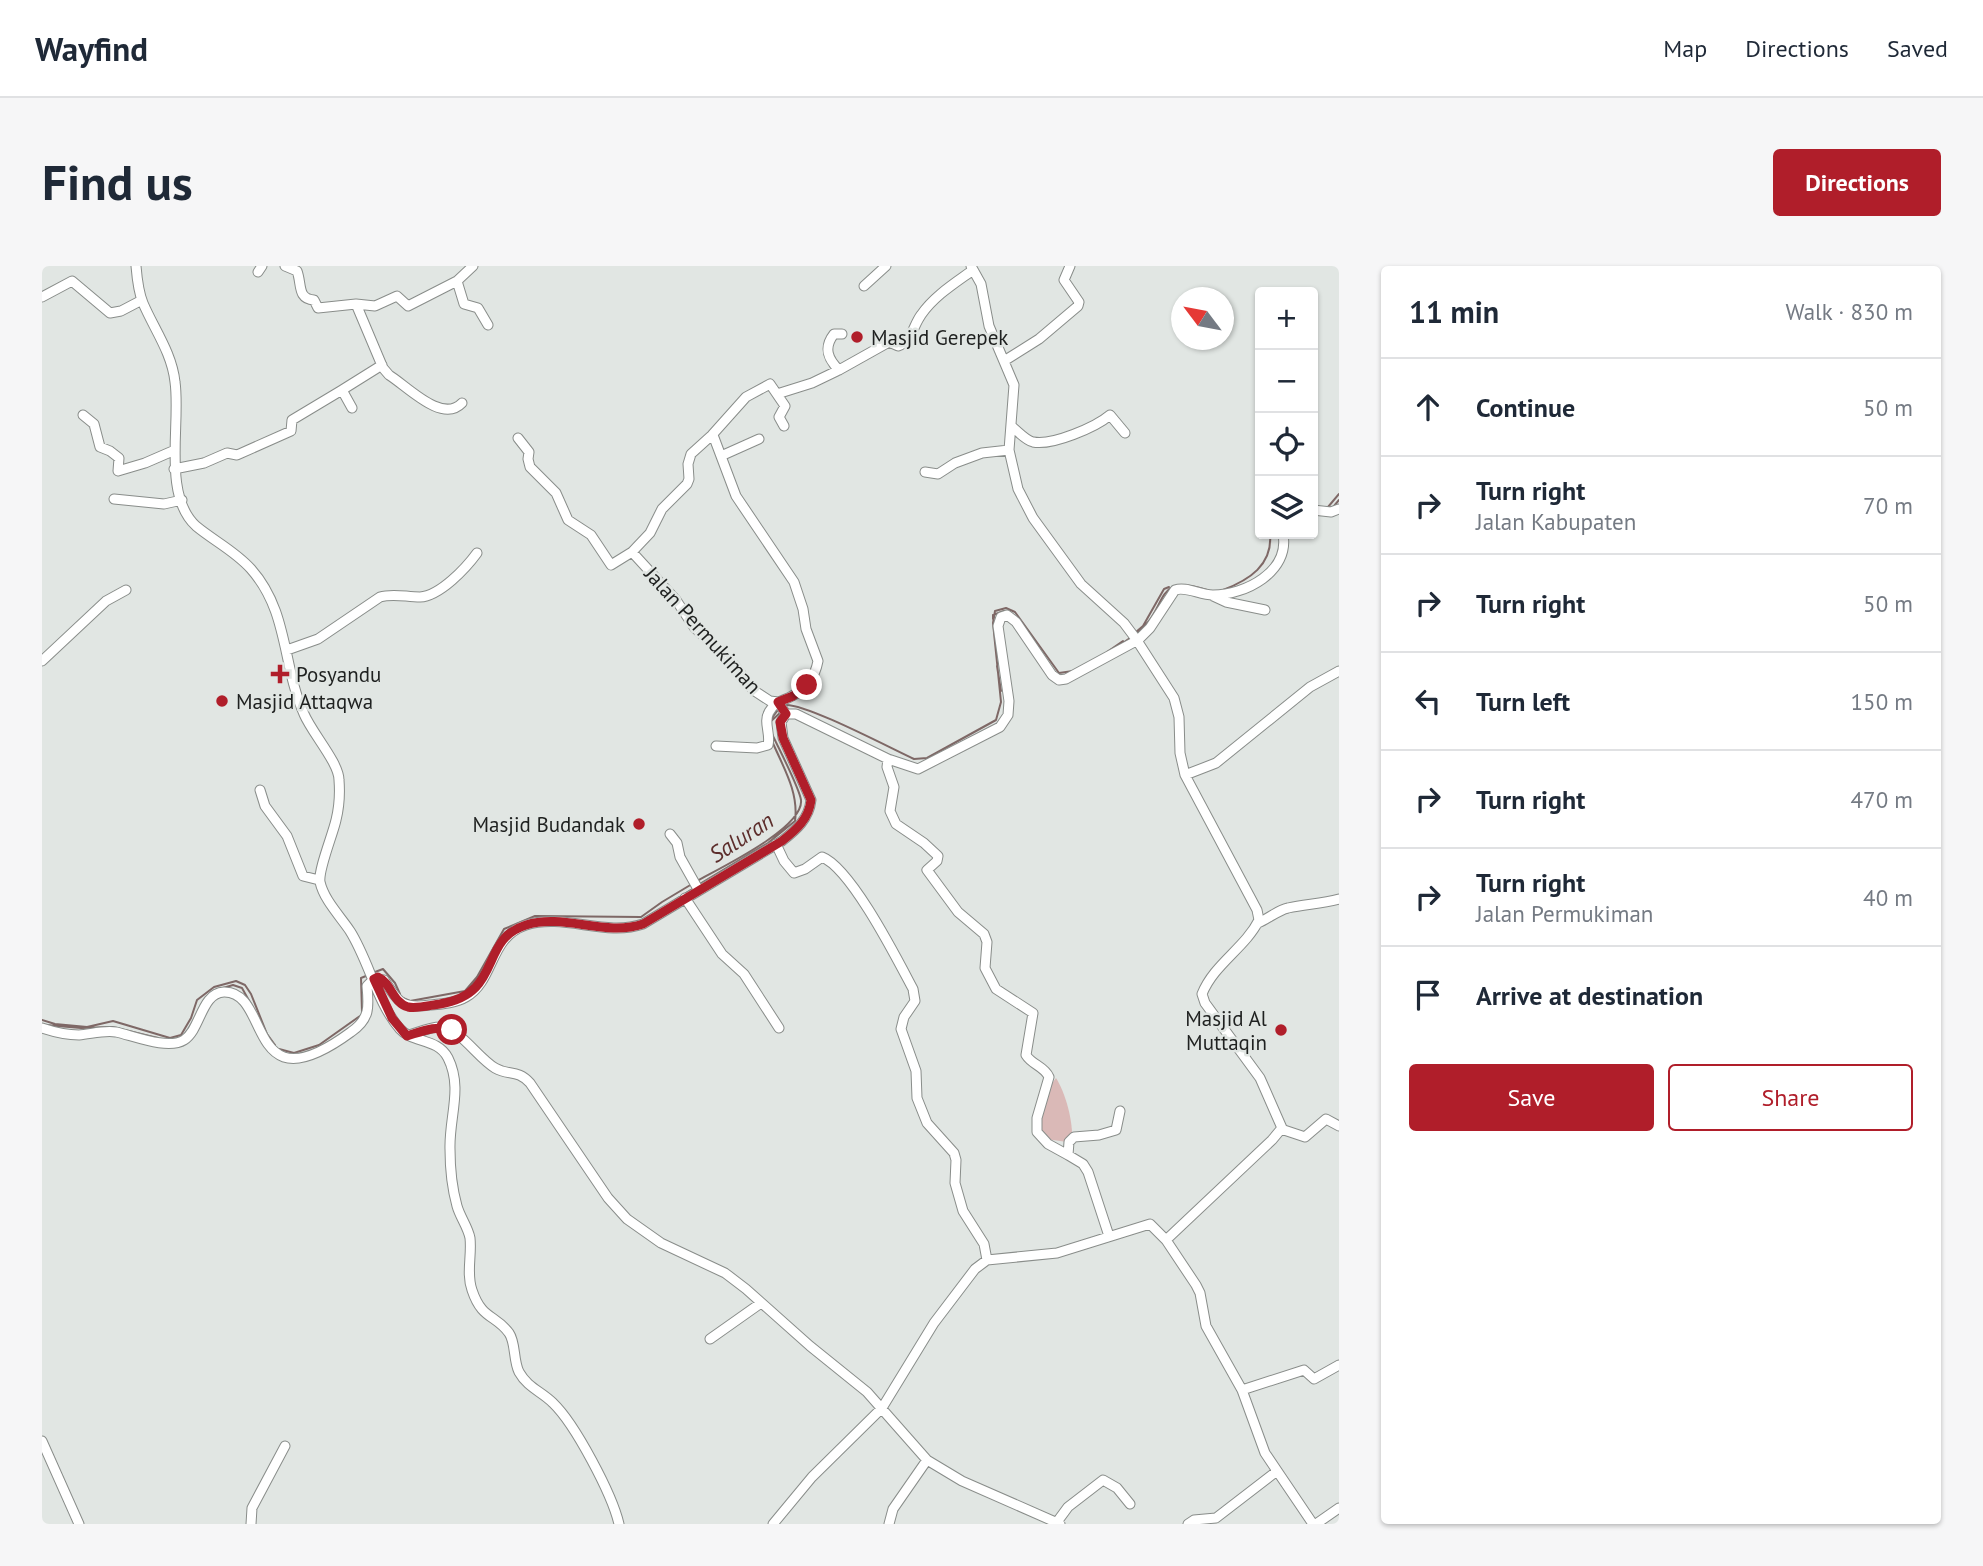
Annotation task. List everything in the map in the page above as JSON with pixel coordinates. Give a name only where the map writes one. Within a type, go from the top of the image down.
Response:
[{"type":"street","points":[[136,266],[142,300],[173,369],[177,407],[174,469],[182,500],[192,523],[235,555],[257,577],[280,618],[302,711],[338,770],[336,819],[319,880],[330,905],[351,932],[368,963],[389,1013],[407,1036],[426,1040],[444,1052],[455,1081],[456,1104],[450,1149],[453,1191],[470,1237],[470,1283],[477,1303],[482,1312],[511,1335],[519,1372],[533,1390],[555,1405],[585,1450],[614,1504],[619,1524]]},
{"type":"street","points":[[285,266],[298,271],[302,295],[306,299],[314,300],[318,309],[356,304],[375,306],[397,296],[408,306],[457,281],[473,266]]},
{"type":"street","points":[[864,286],[886,266]]},
{"type":"street","points":[[1004,361],[1039,339],[1078,306],[1079,302],[1064,280],[1070,266]]},
{"type":"street","points":[[972,268],[981,284],[989,326],[1014,384],[1009,450],[1018,489],[1032,518],[1081,584],[1124,623],[1174,698],[1179,717],[1180,753],[1185,775],[1257,910],[1258,923]]},
{"type":"street","name":"Jalan Permukiman","points":[[518,438],[529,452],[530,467],[556,493],[568,520],[591,535],[611,565],[632,552],[650,533],[662,509],[684,490],[689,480],[688,464],[691,454],[713,435],[746,397],[768,384],[777,394],[812,383],[889,342],[898,346],[906,343],[923,312],[972,268]]},
{"type":"street","points":[[42,297],[72,281],[110,313],[121,311],[142,300]]},
{"type":"street","points":[[457,281],[464,304],[478,309],[488,325]]},
{"type":"street","points":[[356,304],[382,365],[389,375],[439,409],[456,408],[462,403]]},
{"type":"street","points":[[839,370],[829,359],[827,352],[832,335],[842,334]]},
{"type":"street","points":[[174,469],[204,463],[227,453],[237,455],[269,442],[290,431],[290,421],[382,365]]},
{"type":"street","points":[[342,390],[352,408]]},
{"type":"street","points":[[777,394],[785,406],[779,417],[784,426]]},
{"type":"street","points":[[83,415],[94,424],[100,447],[119,458],[118,471],[175,450]]},
{"type":"street","points":[[1011,426],[1024,437],[1036,442],[1075,433],[1110,415],[1125,433]]},
{"type":"street","name":"Jalan Permukiman","points":[[713,435],[736,496],[794,582],[806,629],[818,661],[809,684],[782,708],[767,717],[768,745],[757,748],[716,746]]},
{"type":"street","points":[[721,456],[759,439]]},
{"type":"street","points":[[925,472],[938,474],[955,463],[982,453],[1009,450]]},
{"type":"street","points":[[114,499],[164,504],[182,500]]},
{"type":"street","points":[[1318,511],[1331,512],[1339,509]]},
{"type":"street","points":[[1212,595],[1233,594],[1264,578],[1281,559],[1285,548],[1284,539]]},
{"type":"street","name":"Jalan Permukiman","points":[[632,552],[676,600],[694,627],[735,666],[753,691],[782,708]]},
{"type":"street","points":[[287,650],[318,639],[380,597],[422,597],[433,593],[468,565],[477,553]]},
{"type":"street","points":[[373,977],[384,980],[399,1001],[408,1007],[457,1001],[468,996],[483,981],[499,945],[510,933],[524,925],[548,922],[606,928],[636,926],[685,898],[696,885],[776,844],[798,828],[810,810],[811,800],[783,738],[780,722],[782,708],[888,760],[918,769],[1000,727],[1008,715],[1009,701],[999,638],[999,618],[1002,615],[1007,615],[1016,622],[1052,675],[1059,680],[1066,679],[1137,639],[1150,628],[1175,590],[1180,588],[1265,610]]},
{"type":"street","points":[[42,661],[106,601],[127,590]]},
{"type":"street","points":[[1185,775],[1222,759],[1310,687],[1339,671]]},
{"type":"street","points":[[888,760],[887,767],[894,787],[890,811],[896,824],[924,843],[937,856],[937,861],[927,870],[958,912],[984,934],[987,942],[985,968],[996,989],[1033,1013],[1027,1055],[1041,1066],[1049,1077],[1037,1118],[1037,1132],[1048,1144],[1086,1167],[1109,1236]]},
{"type":"street","points":[[260,790],[265,806],[287,836],[303,876],[319,880]]},
{"type":"street","points":[[670,834],[677,843],[680,857],[696,885]]},
{"type":"street","points":[[776,844],[784,861],[794,873],[822,857],[834,863],[859,897],[913,989],[915,1001],[904,1017],[901,1029],[916,1071],[917,1098],[927,1123],[954,1153],[955,1183],[963,1211],[984,1244],[987,1261]]},
{"type":"street","points":[[685,898],[722,954],[744,974],[779,1028]]},
{"type":"street","points":[[1167,1240],[1245,1167],[1281,1129],[1260,1078],[1205,1003],[1202,994],[1211,978],[1258,923],[1270,919],[1284,908],[1339,900]]},
{"type":"street","points":[[42,1028],[69,1034],[109,1031],[150,1041],[182,1041],[188,1037],[211,998],[220,993],[228,993],[246,1005],[264,1039],[277,1053],[291,1059],[302,1059],[328,1048],[363,1023],[368,1013],[368,986],[373,977]]},
{"type":"street","points":[[407,1036],[433,1028],[452,1030],[493,1067],[522,1075],[608,1198],[627,1219],[661,1244],[725,1273],[867,1392],[927,1460],[962,1481],[1058,1523],[1068,1507],[1103,1480],[1108,1480],[1130,1504]]},
{"type":"street","points":[[1068,1155],[1072,1138],[1116,1130],[1120,1111]]},
{"type":"street","points":[[1281,1129],[1305,1137],[1328,1119],[1339,1126]]},
{"type":"street","points":[[773,1524],[812,1477],[882,1408],[934,1323],[975,1269],[987,1261],[1058,1253],[1150,1224],[1167,1240],[1196,1285],[1206,1326],[1242,1390],[1265,1453],[1314,1524],[1339,1508]]},
{"type":"street","points":[[710,1339],[761,1303]]},
{"type":"street","points":[[1242,1390],[1304,1370],[1314,1379],[1339,1365]]},
{"type":"street","points":[[42,1441],[79,1524]]},
{"type":"street","points":[[251,1524],[252,1508],[285,1446]]},
{"type":"street","points":[[889,1524],[893,1508],[927,1460]]},
{"type":"street","points":[[1188,1524],[1194,1520],[1216,1518],[1277,1471]]},
{"type":"shaded area","points":[[1056,1078],[1070,1116],[1072,1140],[1067,1142],[1046,1139],[1042,1133],[1044,1100]]},
{"type":"waterway","name":"Saluran","points":[[1324,508],[1339,494]]},
{"type":"waterway","name":"Saluran","points":[[1334,506],[1339,500]]},
{"type":"waterway","name":"Saluran","points":[[1223,590],[1257,570],[1268,554],[1270,539]]},
{"type":"waterway","name":"Saluran","points":[[1137,633],[1147,623],[1169,589],[1190,586],[1207,590]]},
{"type":"waterway","name":"Saluran","points":[[1136,632],[1143,626],[1164,589],[1169,587]]},
{"type":"waterway","name":"Saluran","points":[[785,705],[828,718],[914,759],[927,758],[996,720],[1001,702],[993,623],[995,611],[1006,608],[1015,612],[1059,673],[1073,671]]},
{"type":"waterway","name":"Saluran","points":[[993,619],[993,615],[1004,611]]},
{"type":"waterway","name":"Saluran","points":[[1120,645],[1130,638]]},
{"type":"waterway","name":"Saluran","points":[[1107,652],[1123,641]]},
{"type":"waterway","name":"Saluran","points":[[997,666],[1001,691]]},
{"type":"waterway","name":"Saluran","points":[[771,719],[778,710]]},
{"type":"waterway","name":"Saluran","points":[[770,722],[781,712]]},
{"type":"waterway","name":"Saluran","points":[[697,881],[775,835],[798,811],[801,800],[799,794],[772,734]]},
{"type":"waterway","name":"Saluran","points":[[698,885],[768,843],[795,821],[795,800],[772,741]]},
{"type":"waterway","name":"Saluran","points":[[403,998],[410,1001],[465,991],[477,977],[504,929],[535,916],[641,917],[692,884]]},
{"type":"waterway","points":[[675,900],[694,888]]},
{"type":"waterway","name":"Saluran","points":[[375,972],[383,969],[400,994]]},
{"type":"waterway","name":"Saluran","points":[[470,989],[480,973]]},
{"type":"waterway","name":"Saluran","points":[[362,1012],[361,978],[366,976]]},
{"type":"waterway","name":"Saluran","points":[[42,1020],[87,1027],[113,1021],[170,1038],[181,1035],[197,1000],[214,987],[236,981],[245,985],[251,994],[267,1034],[275,1045]]},
{"type":"waterway","points":[[223,988],[233,985],[242,988],[252,1006]]},
{"type":"waterway","name":"Saluran","points":[[279,1049],[294,1053],[319,1045],[360,1016]]},
{"type":"waterway","name":"Saluran","points":[[46,1025],[112,1027],[158,1038]]},
{"type":"place","name":"Masjid Gerepek","points":[[857,337]]},
{"type":"place","name":"Posyandu","points":[[280,674]]},
{"type":"place","name":"Masjid Attaqwa","points":[[222,701]]},
{"type":"place","name":"Masjid Budandak","points":[[639,824]]},
{"type":"place","name":"Masjid Al Muttaqin","points":[[1281,1030]]},
{"type":"route","points":[[452,1030],[433,1028],[407,1036],[392,1018],[374,979],[378,977],[384,980],[399,1001],[408,1007],[457,1001],[468,996],[483,981],[499,945],[510,933],[524,925],[548,922],[606,928],[643,924],[782,841],[798,828],[810,810],[811,800],[783,738],[780,722],[786,714],[778,702],[793,696],[807,685]]}]
